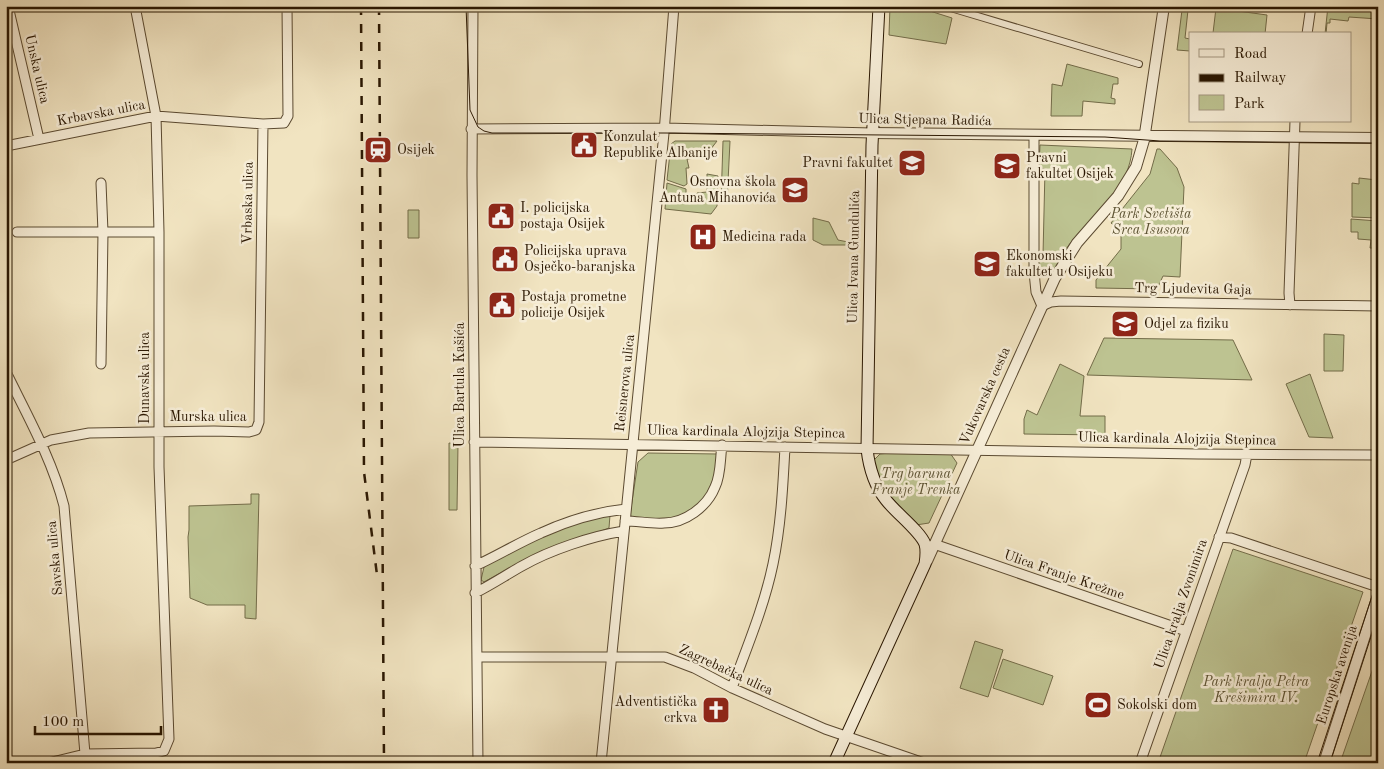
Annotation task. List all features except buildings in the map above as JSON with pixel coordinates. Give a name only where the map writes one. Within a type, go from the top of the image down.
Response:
[{"type":"main road","name":"Ulica Ivana Gundulića","points":[[879,6],[872,133],[867,448],[871,469],[880,492],[923,541],[926,550],[925,564]]},
{"type":"main road","name":"Vukovarska cesta","points":[[834,763],[925,564]]},
{"type":"street","name":"Unska ulica","points":[[8,6],[40,138]]},
{"type":"street","name":"Dunavska ulica","points":[[85,754],[156,753],[164,751],[169,739],[159,431],[159,232],[156,116],[135,6]]},
{"type":"street","points":[[263,124],[282,124],[288,119],[287,6]]},
{"type":"street","name":"Ulica Bartula Kašića","points":[[473,6],[474,442],[478,763]]},
{"type":"street","name":"Reisnerova ulica","points":[[601,763],[664,128],[674,6]]},
{"type":"street","points":[[944,6],[1139,64]]},
{"type":"street","name":"Vukovarska cesta","points":[[925,564],[1042,306],[1068,256],[1086,232],[1118,196],[1130,178],[1140,157],[1164,6]]},
{"type":"street","points":[[1307,32],[1311,6]]},
{"type":"street","name":"Krbavska ulica","points":[[6,146],[156,116],[263,124]]},
{"type":"street","points":[[1290,305],[1295,122]]},
{"type":"street","name":"Vrbaska ulica","points":[[259,422],[263,124]]},
{"type":"street","name":"Ulica Stjepana Radića","points":[[472,129],[664,128],[872,133],[1378,138]]},
{"type":"street","points":[[1034,135],[1034,272],[1036,292],[1042,306]]},
{"type":"street","points":[[101,183],[103,232],[101,364]]},
{"type":"street","points":[[17,232],[159,232]]},
{"type":"street","name":"Trg Ljudevita Gaja","points":[[1042,306],[1050,302],[1061,301],[1378,306]]},
{"type":"street","name":"Savska ulica","points":[[6,372],[42,445],[59,485],[64,506],[85,754]]},
{"type":"street","name":"Murska ulica","points":[[6,460],[51,440],[89,433],[214,430],[249,432],[256,430],[259,422]]},
{"type":"street","name":"Ulica kardinala Alojzija Stepinca","points":[[474,442],[867,448]]},
{"type":"street","points":[[625,521],[664,523],[679,521],[689,516],[704,504],[715,487],[722,445]]},
{"type":"street","points":[[732,688],[753,631],[773,564],[785,447]]},
{"type":"street","points":[[867,448],[977,450]]},
{"type":"street","name":"Ulica kardinala Alojzija Stepinca","points":[[977,450],[1378,455]]},
{"type":"street","name":"Ulica kralja Zvonimira","points":[[1140,763],[1246,465],[1247,454]]},
{"type":"street","points":[[475,566],[541,532],[564,523],[626,509]]},
{"type":"street","points":[[475,593],[524,565],[554,552],[614,532],[624,531]]},
{"type":"street","points":[[1219,537],[1231,538],[1378,587]]},
{"type":"street","name":"Ulica Franje Krežme","points":[[934,544],[1186,631]]},
{"type":"street","name":"Europska avenija","points":[[1324,763],[1378,595]]},
{"type":"street","name":"Zagrebačka ulica","points":[[477,657],[666,657],[845,737],[924,763]]},
{"type":"street","points":[[48,763],[85,754]]},
{"type":"green space","points":[[890,6],[914,6],[952,18],[946,44],[889,35]]},
{"type":"green space","points":[[1328,6],[1358,6],[1358,10],[1365,11],[1366,6],[1376,6],[1375,13],[1378,13],[1378,19],[1349,17],[1348,21],[1330,19],[1325,32]]},
{"type":"green space","points":[[1216,8],[1267,15],[1265,32],[1213,32]]},
{"type":"green space","points":[[1182,10],[1188,10],[1185,38],[1189,39],[1189,51],[1177,50]]},
{"type":"green space","points":[[1067,64],[1118,78],[1118,84],[1113,84],[1111,98],[1115,99],[1115,104],[1083,101],[1082,116],[1051,116],[1052,84],[1062,86]]},
{"type":"green space","points":[[675,141],[717,141],[704,158],[702,155],[698,155],[697,158],[687,159],[689,168],[686,168],[687,184],[684,186],[667,180],[671,144]]},
{"type":"green space","points":[[723,141],[730,141],[727,203],[721,202]]},
{"type":"green space","points":[[1040,145],[1132,149],[1126,174],[1120,185],[1104,206],[1069,244],[1052,274],[1037,268],[1037,255],[1043,255],[1045,169],[1039,168]]},
{"type":"green space","name":"Park Svetišta Srca Isusova","points":[[1157,149],[1160,149],[1177,168],[1184,187],[1180,277],[1163,276],[1157,289],[1096,288],[1096,280],[1121,249],[1121,231],[1111,223],[1150,174]]},
{"type":"green space","points":[[1378,169],[1378,218],[1352,217],[1352,183],[1359,184],[1359,178],[1377,180]]},
{"type":"green space","points":[[707,174],[718,176],[717,206],[711,214],[665,209],[667,183],[686,189],[686,197],[697,196],[697,193],[707,192],[707,187],[710,187],[710,180],[707,180]]},
{"type":"green space","points":[[408,210],[419,210],[419,238],[408,238]]},
{"type":"green space","points":[[813,218],[829,222],[838,240],[848,242],[848,245],[823,245],[813,240]]},
{"type":"green space","points":[[1351,219],[1378,221],[1378,248],[1370,248],[1371,240],[1358,239],[1358,232],[1351,232]]},
{"type":"green space","points":[[1324,334],[1344,335],[1343,371],[1324,371]]},
{"type":"green space","points":[[1104,338],[1233,340],[1252,380],[1087,375]]},
{"type":"green space","points":[[1060,364],[1084,376],[1080,416],[1105,416],[1105,435],[1024,434],[1024,419],[1027,410],[1037,415]]},
{"type":"green space","points":[[1310,374],[1333,438],[1309,437],[1286,384]]},
{"type":"green space","points":[[449,443],[458,444],[457,510],[449,510]]},
{"type":"green space","points":[[648,453],[718,454],[716,478],[704,500],[684,514],[668,520],[636,520],[630,515],[638,462]]},
{"type":"green space","name":"Trg baruna Franje Trenka","points":[[950,453],[957,463],[929,523],[916,525],[881,486],[873,461],[880,454]]},
{"type":"green space","points":[[251,494],[259,494],[256,619],[245,618],[245,605],[207,605],[190,598],[189,506],[251,504]]},
{"type":"green space","points":[[610,515],[609,528],[528,558],[484,582],[481,580],[484,567],[514,550],[560,529]]},
{"type":"green space","name":"Park kralja Petra Krešimira IV.","points":[[1233,549],[1363,592],[1304,763],[1158,763]]},
{"type":"green space","points":[[975,641],[1003,650],[988,697],[960,688]]},
{"type":"green space","points":[[1378,654],[1378,763],[1340,763]]},
{"type":"green space","points":[[1003,659],[1053,676],[1043,705],[993,688]]},
{"type":"tram line","points":[[466,6],[470,110],[478,127],[492,133],[1105,137],[1160,141],[1378,143]]},
{"type":"tram line","points":[[1317,763],[1378,578]]},
{"type":"tram line","points":[[1330,763],[1378,615]]},
{"type":"railway","points":[[361,6],[364,472],[377,575]]},
{"type":"railway","points":[[379,6],[384,763]]},
{"type":"place","name":"Konzulat Republike Albanije","points":[[584,145]]},
{"type":"place","name":"Osijek","points":[[378,150]]},
{"type":"place","name":"Pravni fakultet","points":[[912,163]]},
{"type":"place","name":"Pravni fakultet Osijek","points":[[1007,166]]},
{"type":"place","name":"Osnovna škola Antuna Mihanovića","points":[[795,190]]},
{"type":"place","name":"I. policijska postaja Osijek","points":[[501,216]]},
{"type":"place","name":"Medicina rada","points":[[703,237]]},
{"type":"place","name":"Policijska uprava Osječko-baranjska","points":[[505,259]]},
{"type":"place","name":"Ekonomski fakultet u Osijeku","points":[[987,264]]},
{"type":"place","name":"Postaja prometne policije Osijek","points":[[502,305]]},
{"type":"place","name":"Odjel za fiziku","points":[[1125,324]]},
{"type":"place","name":"Sokolski dom","points":[[1098,705]]},
{"type":"place","name":"Adventistička crkva","points":[[716,710]]}]
